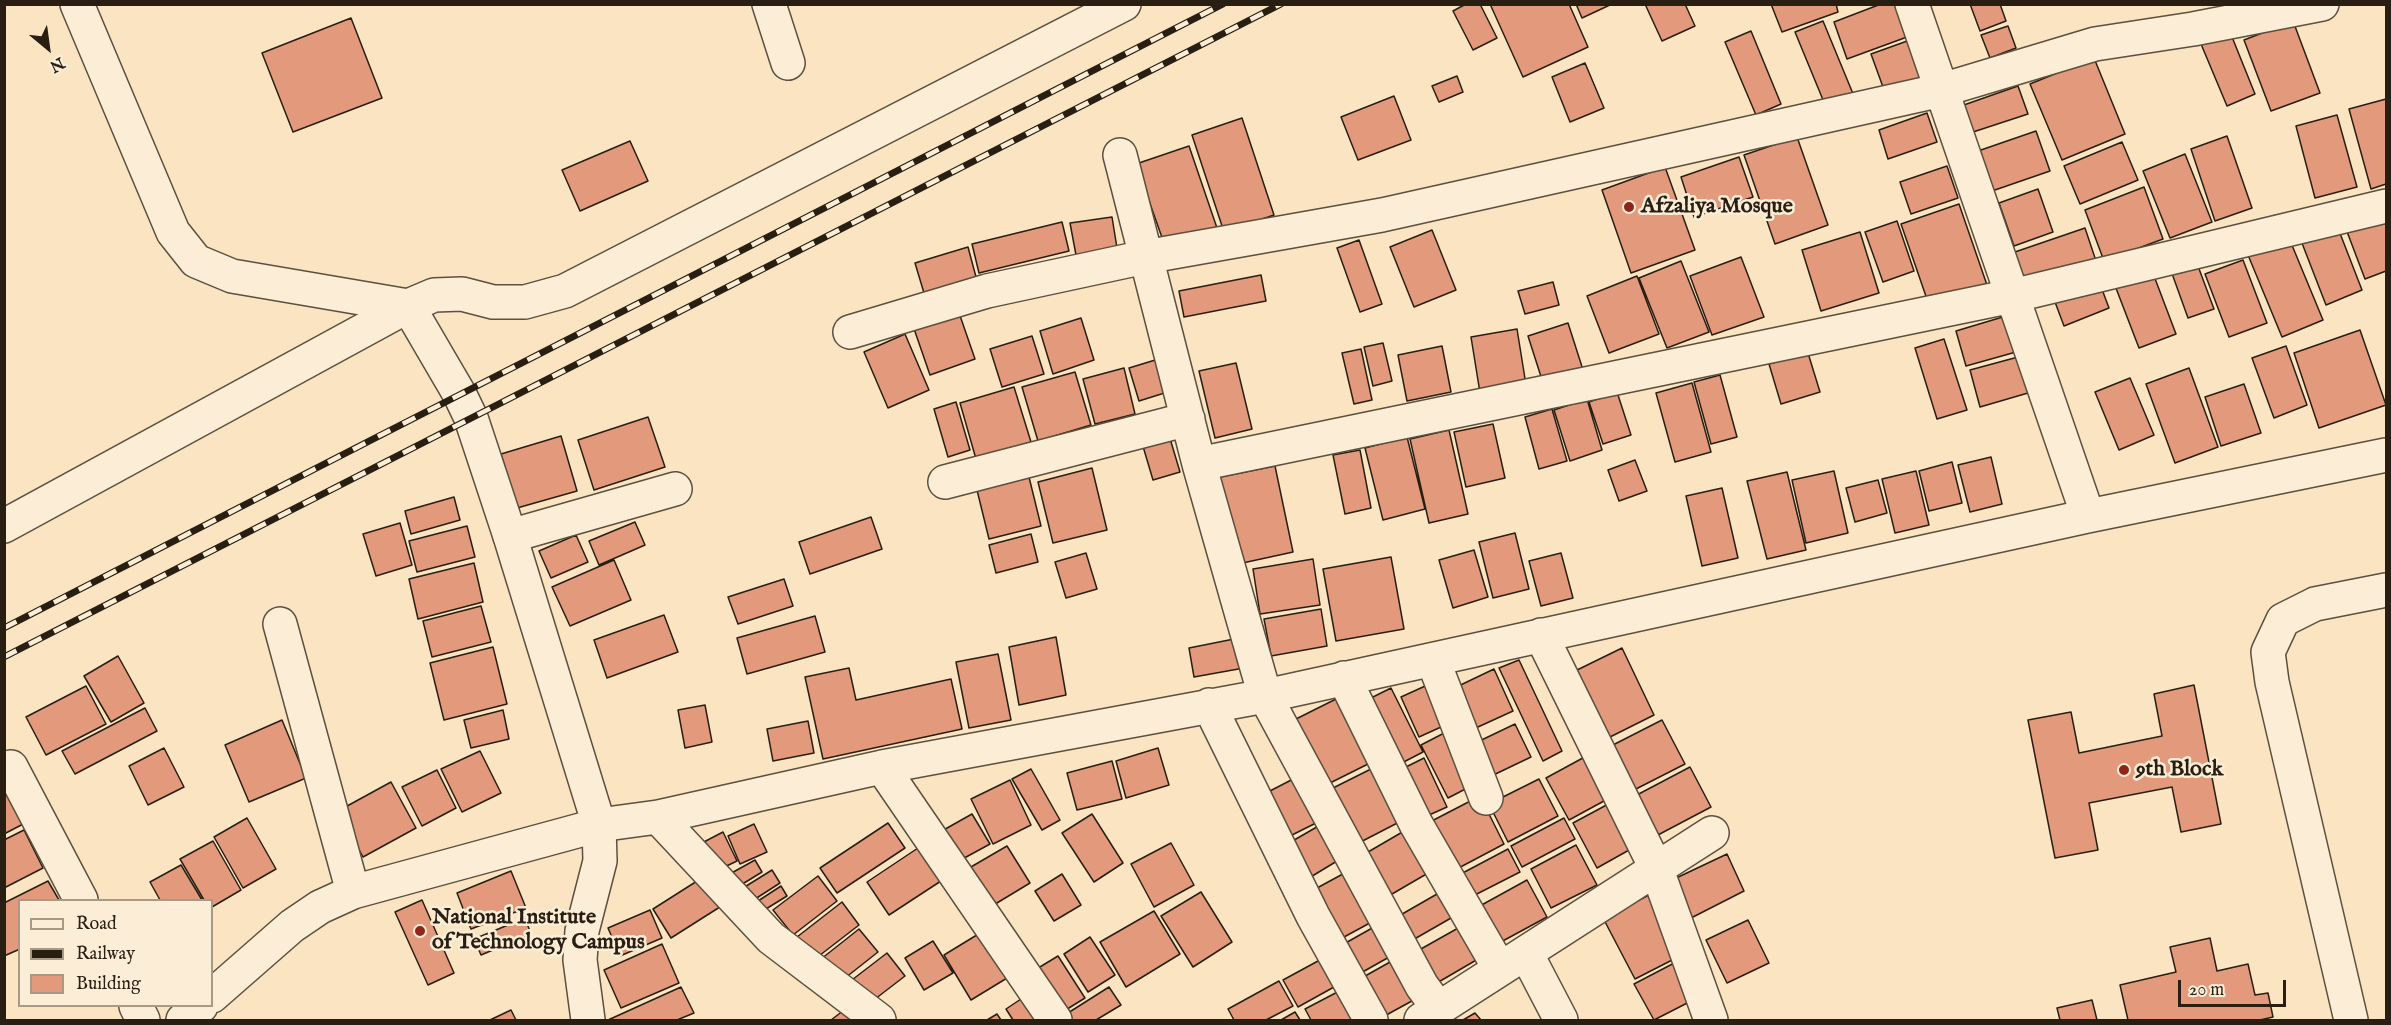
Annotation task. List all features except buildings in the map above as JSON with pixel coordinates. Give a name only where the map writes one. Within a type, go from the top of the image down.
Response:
[{"type":"street","points":[[77,4],[173,232],[196,261],[232,276],[408,306]]},
{"type":"street","points":[[769,4],[788,63]]},
{"type":"street","points":[[4,526],[408,306],[434,295],[462,294],[493,302],[525,302],[565,291],[1124,4]]},
{"type":"street","points":[[1912,4],[2088,516]]},
{"type":"street","points":[[850,332],[987,291],[1146,256],[1382,215],[1942,90],[2095,44],[2193,29],[2322,4]]},
{"type":"street","points":[[1120,154],[1199,464],[1265,696],[1422,986],[1430,1015],[1712,833]]},
{"type":"street","points":[[1199,464],[2012,296],[2386,206]]},
{"type":"street","points":[[408,306],[471,418],[510,536],[598,825],[600,861],[582,931],[580,960],[588,1020]]},
{"type":"street","points":[[945,482],[1188,419]]},
{"type":"street","points":[[213,995],[292,926],[320,907],[353,892],[598,825],[658,817],[882,766],[1265,696],[2088,516],[2386,455]]},
{"type":"street","points":[[510,536],[675,489]]},
{"type":"street","points":[[2351,1020],[2272,682],[2268,652],[2283,620],[2315,604],[2386,590]]},
{"type":"street","points":[[280,624],[353,892]]},
{"type":"street","points":[[1541,635],[1657,870],[1711,1020]]},
{"type":"street","points":[[1433,660],[1486,798]]},
{"type":"street","points":[[1344,678],[1416,824],[1513,961],[1561,1020]]},
{"type":"street","points":[[1209,705],[1312,916],[1371,1020]]},
{"type":"street","points":[[882,766],[1055,1020]]},
{"type":"street","points":[[11,767],[80,899]]},
{"type":"street","points":[[658,817],[771,938],[879,1020]]},
{"type":"street","points":[[183,1020],[199,1007]]},
{"type":"railway","points":[[4,628],[1223,4]]},
{"type":"railway","points":[[4,657],[1281,4]]},
{"type":"place","name":"Afzaliya Mosque","points":[[1629,207]]},
{"type":"place","name":"9th Block","points":[[2124,770]]},
{"type":"place","name":"National Institute of Technology Campus","points":[[420,931]]}]
